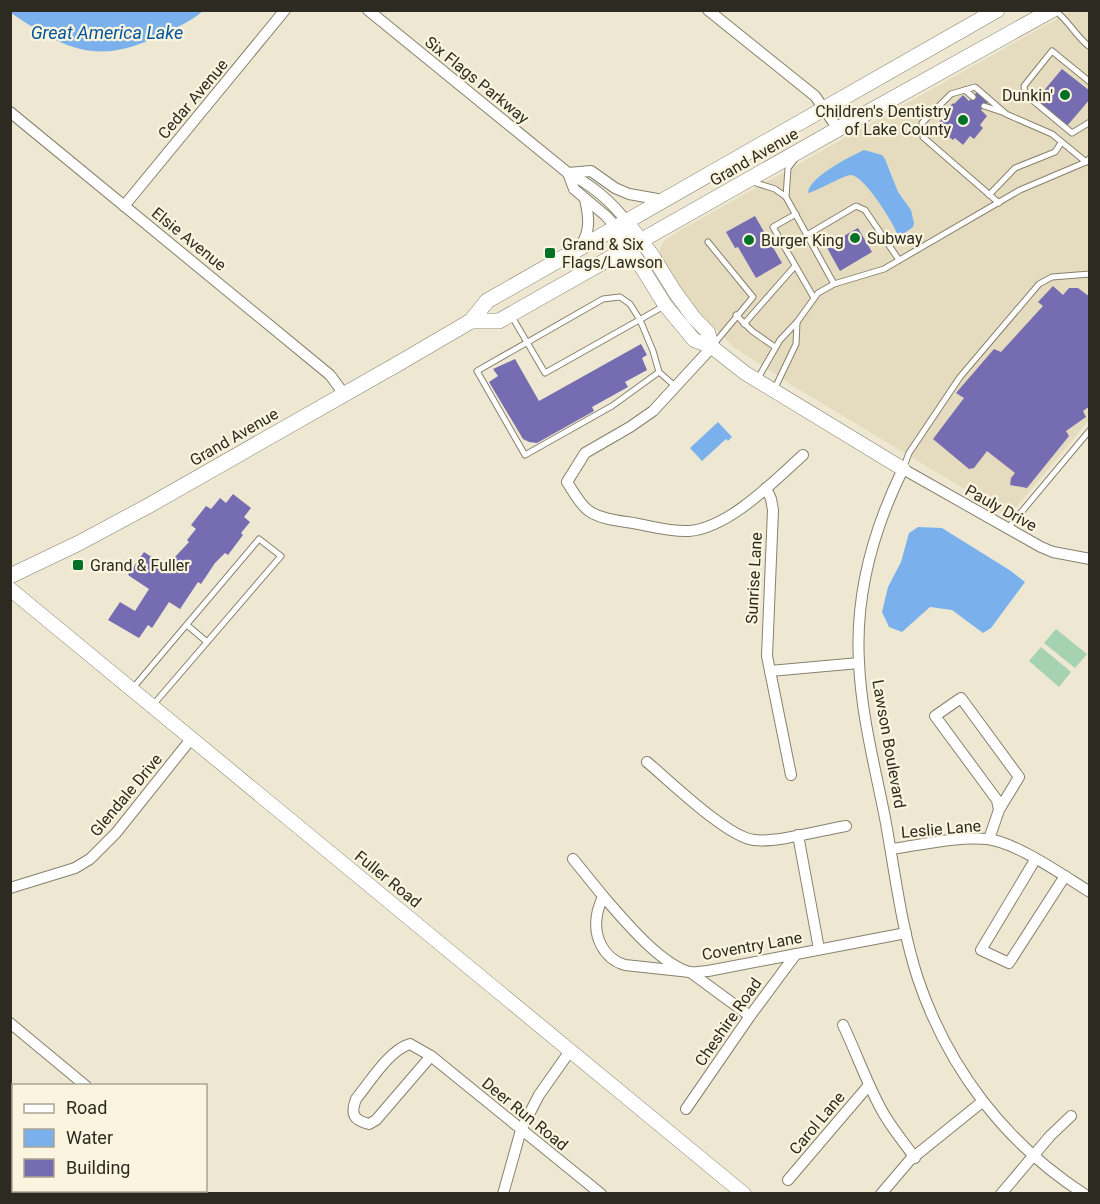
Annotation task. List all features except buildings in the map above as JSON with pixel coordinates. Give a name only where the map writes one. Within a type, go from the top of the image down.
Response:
[{"type":"main road","name":"Grand Avenue","points":[[10,576],[79,543],[140,510],[344,394],[471,321],[487,301],[997,10]]},
{"type":"main road","name":"Grand Avenue","points":[[471,321],[499,321],[512,315],[838,129],[1053,10]]},
{"type":"street","name":"Cedar Avenue","points":[[124,206],[285,10]]},
{"type":"street","name":"Six Flags Parkway","points":[[368,10],[568,173],[596,190],[614,206],[622,225]]},
{"type":"street","points":[[708,10],[815,96],[838,129]]},
{"type":"street","name":"Elsie Avenue","points":[[10,112],[330,375],[344,394]]},
{"type":"street","points":[[568,173],[591,171],[615,188],[629,194],[665,201]]},
{"type":"street","name":"Six Flags Parkway","points":[[568,173],[574,189],[606,216],[622,225]]},
{"type":"street","name":"Six Flags Parkway","points":[[578,250],[588,232],[589,219],[585,199]]},
{"type":"street","points":[[622,225],[708,333],[712,347]]},
{"type":"street","points":[[636,245],[665,305],[694,340],[712,347],[773,391],[903,469]]},
{"type":"street","points":[[712,347],[663,402],[642,420],[585,453],[567,482],[587,510],[654,527],[698,530],[733,514],[803,455]]},
{"type":"street","name":"Pauly Drive","points":[[903,469],[1053,552],[1089,559]]},
{"type":"street","name":"Lawson Boulevard","points":[[903,469],[890,495],[871,548],[860,604],[859,663],[862,695],[906,933],[930,1012],[952,1056],[982,1102],[1002,1125],[1034,1155],[1084,1194]]},
{"type":"street","name":"Sunrise Lane","points":[[766,488],[773,510],[766,643],[791,775]]},
{"type":"street","name":"Fuller Road","points":[[10,589],[744,1194]]},
{"type":"street","points":[[770,671],[859,663]]},
{"type":"street","points":[[989,839],[999,810],[1019,777],[961,698],[935,716],[997,800],[999,810]]},
{"type":"street","name":"Glendale Drive","points":[[10,888],[66,871],[90,859],[116,833],[191,739]]},
{"type":"street","points":[[647,762],[726,827],[744,838],[768,840],[846,826]]},
{"type":"street","points":[[798,835],[819,949],[906,933]]},
{"type":"street","name":"Leslie Lane","points":[[891,849],[969,839],[989,839],[1006,844],[1065,876],[1089,892]]},
{"type":"street","name":"Coventry Lane","points":[[573,858],[640,938],[670,962],[690,972],[750,1016]]},
{"type":"street","points":[[1035,860],[981,950],[1009,963],[1065,876]]},
{"type":"street","name":"Coventry Lane","points":[[603,896],[597,915],[597,929],[603,950],[615,962],[626,965],[690,972],[708,971],[819,949]]},
{"type":"street","name":"Cheshire Road","points":[[686,1109],[796,954]]},
{"type":"street","points":[[10,1023],[84,1084]]},
{"type":"street","points":[[843,1025],[881,1110],[915,1158]]},
{"type":"street","name":"Deer Run Road","points":[[432,1056],[376,1120],[369,1124],[359,1121],[354,1116],[353,1108],[356,1100],[401,1047],[410,1044],[432,1056],[601,1194]]},
{"type":"street","points":[[503,1194],[521,1130],[539,1095],[570,1051]]},
{"type":"street","name":"Carol Lane","points":[[788,1180],[869,1085]]},
{"type":"street","points":[[880,1194],[915,1158],[982,1102]]},
{"type":"street","points":[[1001,1194],[1050,1136],[1071,1116]]},
{"type":"lane","points":[[1053,10],[1065,18],[1075,34],[1089,47]]},
{"type":"lane","points":[[1089,82],[1052,51],[1024,86],[1025,94],[1072,134],[1089,122]]},
{"type":"lane","points":[[999,203],[923,136],[922,123],[951,94],[975,87],[1006,114]]},
{"type":"lane","points":[[965,90],[973,97]]},
{"type":"lane","points":[[984,106],[1052,134],[1060,143],[1088,160]]},
{"type":"lane","points":[[989,195],[1015,168],[1055,152],[1060,143]]},
{"type":"lane","points":[[786,197],[788,168],[800,152]]},
{"type":"lane","points":[[757,380],[775,348],[818,293],[834,284],[884,269],[1020,190],[1088,160]]},
{"type":"lane","points":[[747,182],[775,189],[786,197],[834,284]]},
{"type":"lane","points":[[807,235],[855,206],[865,210],[899,260]]},
{"type":"lane","points":[[796,214],[773,227],[814,298]]},
{"type":"lane","points":[[708,242],[753,297],[712,347]]},
{"type":"lane","points":[[744,324],[795,266]]},
{"type":"lane","points":[[903,469],[909,453],[960,377],[1039,284],[1052,277],[1089,274]]},
{"type":"lane","points":[[659,372],[612,406],[525,455],[477,371],[603,299],[620,297],[630,304],[640,320],[659,372],[676,387]]},
{"type":"lane","points":[[512,315],[545,373],[665,305]]},
{"type":"lane","points":[[736,315],[752,331],[775,348]]},
{"type":"lane","points":[[773,391],[795,344],[797,322]]},
{"type":"lane","points":[[1008,529],[1089,430]]},
{"type":"lane","points":[[132,690],[259,539],[281,556],[152,706]]},
{"type":"lane","points":[[187,625],[207,642]]},
{"type":"shaded area","points":[[1071,11],[1089,11],[1089,420],[1009,516],[795,387],[735,348],[700,315],[681,291],[660,256],[660,248],[665,240],[679,231]]},
{"type":"green space","points":[[1056,629],[1087,654],[1075,668],[1044,643]]},
{"type":"green space","points":[[1041,647],[1071,672],[1059,687],[1029,661]]},
{"type":"water","name":"Great America Lake","points":[[10,11],[203,11],[184,24],[140,44],[120,50],[102,51],[84,50],[67,45],[49,37]]},
{"type":"water","points":[[864,150],[882,155],[898,192],[911,210],[913,227],[899,237],[871,192],[857,177],[848,175],[808,193],[810,187],[822,174]]},
{"type":"water","points":[[718,422],[732,437],[728,441],[726,439],[702,461],[690,448]]},
{"type":"water","points":[[918,527],[942,528],[1025,582],[991,628],[983,633],[952,610],[930,607],[902,632],[889,627],[882,612],[888,587],[901,562],[909,533]]},
{"type":"place","name":"Dunkin'","points":[[1065,95]]},
{"type":"place","name":"Children's Dentistry of Lake County","points":[[963,120]]},
{"type":"place","name":"Subway","points":[[855,238]]},
{"type":"place","name":"Burger King","points":[[749,240]]},
{"type":"place","name":"Grand & Six Flags/Lawson","points":[[550,253]]},
{"type":"place","name":"Grand & Fuller","points":[[78,565]]}]
